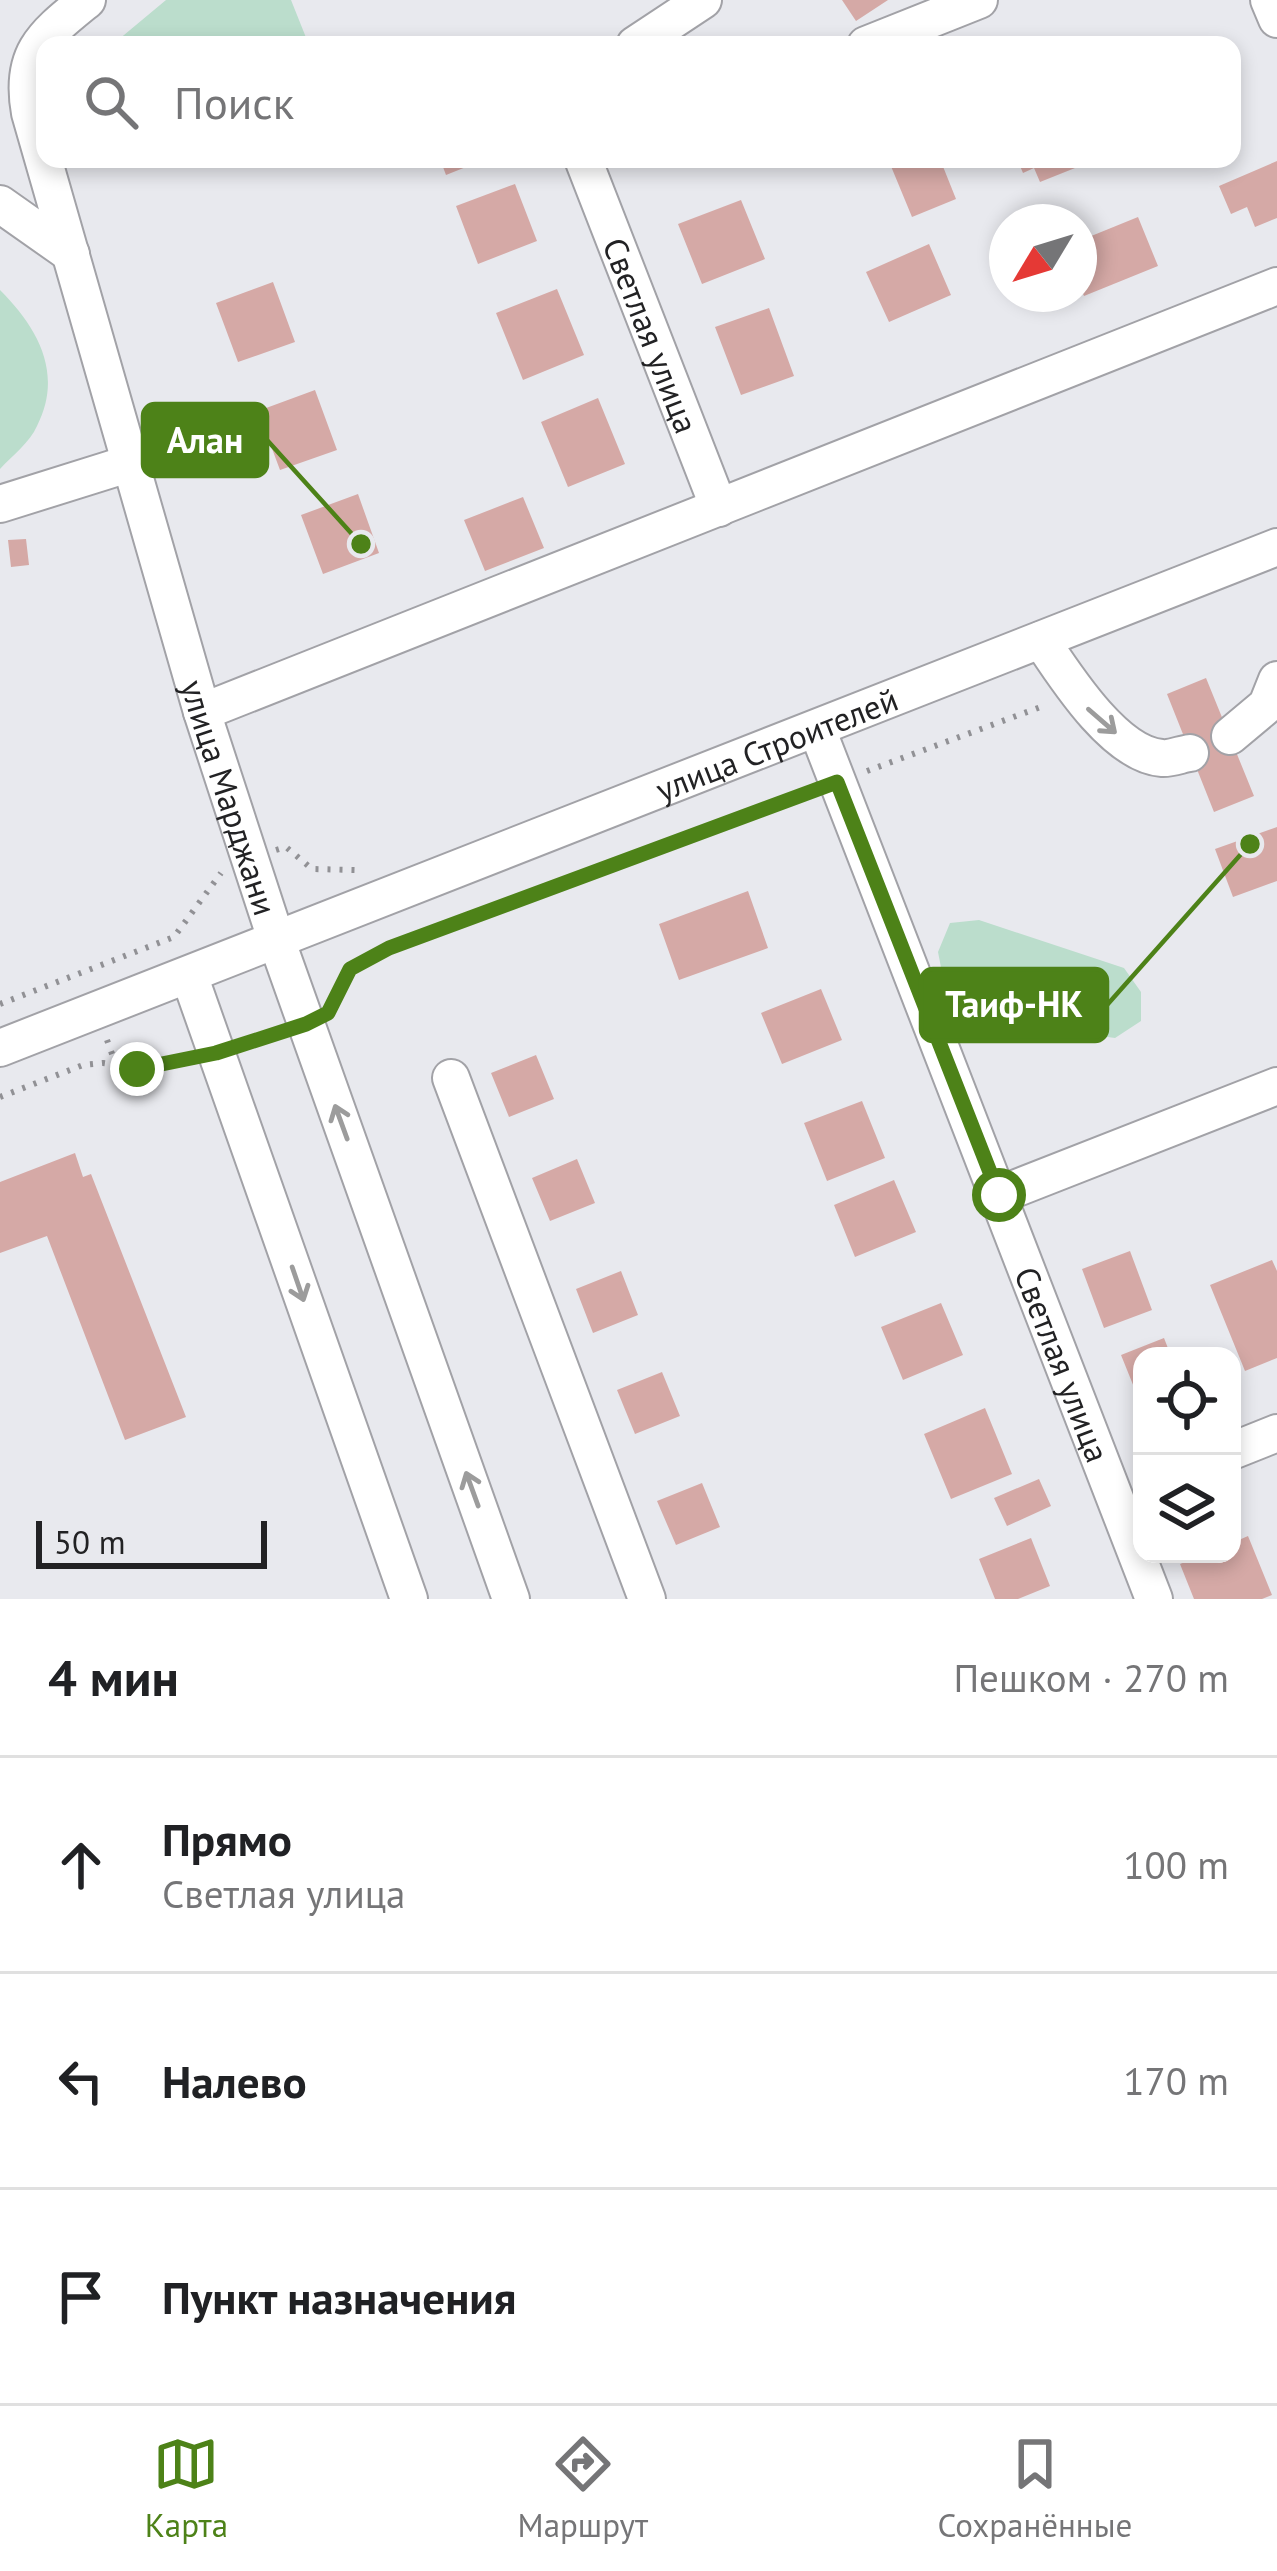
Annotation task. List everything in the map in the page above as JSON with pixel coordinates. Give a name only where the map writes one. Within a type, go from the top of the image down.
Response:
[{"type":"street","name":"улица Марджани","points":[[44,36],[87,0]]},
{"type":"street","points":[[649,36],[703,0]]},
{"type":"street","points":[[889,36],[979,0]]},
{"type":"street","points":[[1269,0],[1277,19]]},
{"type":"street","name":"улица Марджани","points":[[36,53],[27,71],[36,134]]},
{"type":"street","name":"улица Марджани","points":[[46,168],[202,712],[249,857],[511,1599]]},
{"type":"street","name":"Светлая улица","points":[[587,168],[719,508]]},
{"type":"street","points":[[0,204],[71,254]]},
{"type":"street","points":[[202,712],[1277,286]]},
{"type":"street","points":[[0,504],[131,463]]},
{"type":"street","name":"улица Строителей","points":[[0,1048],[1277,547]]},
{"type":"street","points":[[1041,640],[1089,711],[1125,741],[1160,759],[1190,753]]},
{"type":"street","points":[[1229,736],[1268,705],[1277,680]]},
{"type":"street","name":"Светлая улица","points":[[817,729],[999,1195],[1130,1492],[1154,1599]]},
{"type":"street","points":[[189,975],[409,1599]]},
{"type":"street","points":[[451,1078],[647,1599]]},
{"type":"street","points":[[999,1195],[1277,1086]]},
{"type":"street","points":[[1241,1447],[1277,1432]]},
{"type":"path","points":[[0,1097],[83,1064],[144,1069],[216,1053],[306,1024],[328,1013],[350,969],[389,948],[1077,694]]},
{"type":"path","points":[[0,1004],[174,937],[220,874],[249,857],[286,847],[311,869],[354,871],[376,862]]},
{"type":"green space","points":[[166,0],[291,0],[305,36],[123,36]]},
{"type":"green space","points":[[0,290],[35,335],[48,388],[34,432],[0,469]]},
{"type":"green space","points":[[979,920],[1124,968],[1141,992],[1141,1021],[1115,1038],[1086,1034],[1032,1004],[973,1017],[947,998],[938,952],[950,923]]},
{"type":"building","points":[[842,0],[888,0],[856,21]]},
{"type":"building","points":[[1277,161],[1277,218],[1255,227],[1247,207],[1231,214],[1219,186]]},
{"type":"building","points":[[892,168],[944,168],[956,199],[912,217]]},
{"type":"building","points":[[1034,168],[1075,168],[1040,182]]},
{"type":"building","points":[[515,184],[537,241],[478,264],[456,206]]},
{"type":"building","points":[[741,200],[765,259],[702,284],[678,224]]},
{"type":"building","points":[[1138,217],[1158,266],[1097,291],[1097,234]]},
{"type":"building","points":[[929,244],[951,295],[889,322],[866,272]]},
{"type":"building","points":[[273,282],[295,342],[238,362],[216,303]]},
{"type":"building","points":[[557,289],[584,355],[523,380],[496,313]]},
{"type":"building","points":[[769,308],[794,376],[741,395],[715,327]]},
{"type":"building","points":[[315,390],[337,450],[280,470],[258,411]]},
{"type":"building","points":[[598,398],[625,464],[568,487],[541,422]]},
{"type":"building","points":[[358,494],[379,553],[323,574],[301,515]]},
{"type":"building","points":[[523,497],[544,548],[485,571],[464,520]]},
{"type":"building","points":[[26,539],[29,565],[11,567],[8,540]]},
{"type":"building","points":[[1206,678],[1254,796],[1214,812],[1167,694]]},
{"type":"building","points":[[1277,827],[1277,881],[1233,897],[1215,849]]},
{"type":"building","points":[[748,891],[768,948],[679,980],[659,924]]},
{"type":"building","points":[[821,989],[842,1040],[782,1064],[761,1013]]},
{"type":"building","points":[[536,1055],[554,1099],[509,1117],[491,1073]]},
{"type":"building","points":[[862,1101],[885,1158],[827,1181],[804,1123]]},
{"type":"building","points":[[75,1153],[83,1177],[91,1174],[186,1417],[125,1440],[47,1236],[0,1253],[0,1182]]},
{"type":"building","points":[[577,1159],[595,1203],[550,1221],[532,1178]]},
{"type":"building","points":[[894,1180],[916,1232],[855,1257],[834,1205]]},
{"type":"building","points":[[1130,1251],[1152,1310],[1104,1328],[1082,1269]]},
{"type":"building","points":[[1272,1260],[1277,1271],[1277,1358],[1245,1371],[1241,1347],[1235,1347],[1210,1285]]},
{"type":"building","points":[[621,1271],[638,1315],[593,1333],[576,1289]]},
{"type":"building","points":[[941,1303],[963,1355],[903,1380],[881,1327]]},
{"type":"building","points":[[1164,1338],[1168,1347],[1141,1347]]},
{"type":"building","points":[[1133,1350],[1133,1385],[1121,1355]]},
{"type":"building","points":[[662,1372],[680,1416],[635,1434],[617,1390]]},
{"type":"building","points":[[985,1408],[1012,1474],[951,1499],[924,1434]]},
{"type":"building","points":[[1039,1479],[1051,1506],[1007,1526],[994,1498]]},
{"type":"building","points":[[702,1483],[720,1527],[676,1545],[657,1501]]},
{"type":"building","points":[[1248,1536],[1272,1595],[1194,1599],[1180,1564],[1241,1563],[1241,1539]]},
{"type":"building","points":[[1031,1538],[1050,1586],[1018,1599],[995,1599],[979,1559]]},
{"type":"place","name":"Алан","points":[[361,544]]},
{"type":"place","name":"Таиф-НК","points":[[1250,844]]},
{"type":"route","points":[[137,1069],[216,1053],[306,1024],[328,1013],[350,969],[389,948],[837,782],[999,1195]]}]
